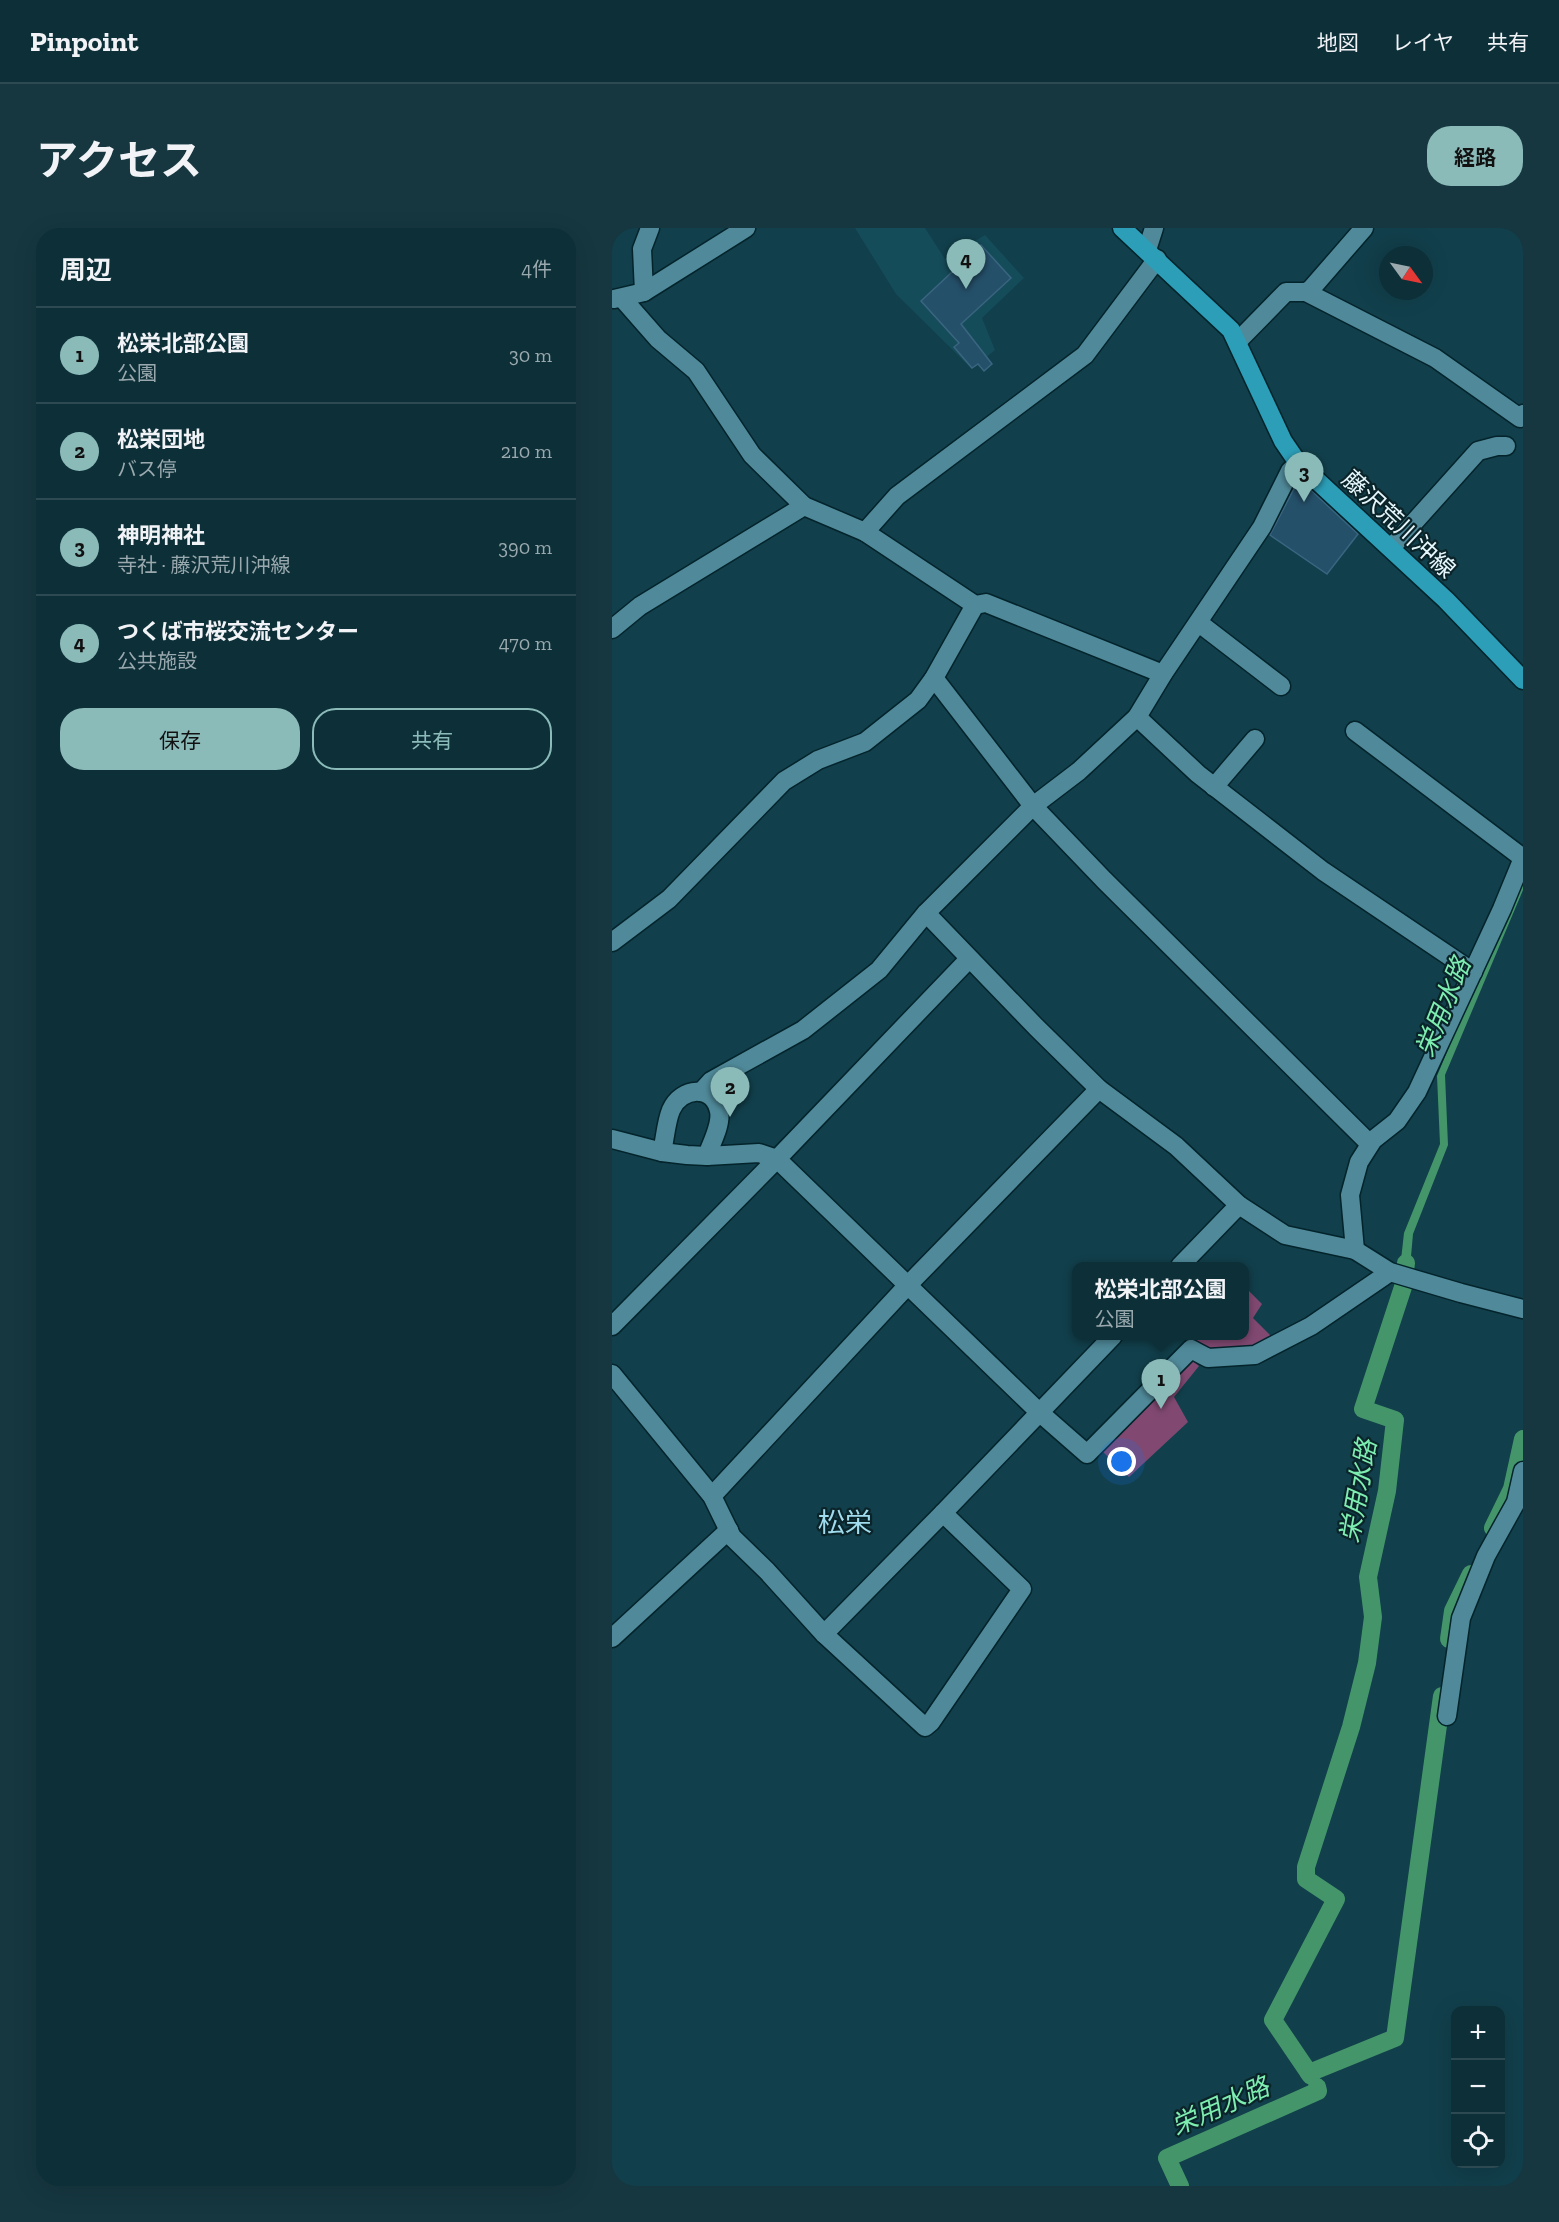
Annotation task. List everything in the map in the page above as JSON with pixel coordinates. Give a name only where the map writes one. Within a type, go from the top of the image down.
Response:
[{"type":"main road","name":"藤沢荒川沖線","points":[[1122,228],[1231,330],[1283,441],[1298,463],[1391,548],[1499,653],[1523,680]]},
{"type":"street","points":[[644,292],[642,249],[650,228]]},
{"type":"street","points":[[617,298],[644,292],[746,228]]},
{"type":"street","points":[[865,532],[897,496],[1085,355],[1152,254],[1154,228]]},
{"type":"street","points":[[1306,292],[1317,284],[1364,228]]},
{"type":"street","points":[[1238,341],[1286,292],[1306,292],[1435,358],[1520,418],[1523,414]]},
{"type":"street","points":[[617,298],[658,339],[696,371],[752,455],[804,506],[865,532],[975,605],[986,603],[1163,674]]},
{"type":"street","points":[[1391,548],[1478,451],[1506,446]]},
{"type":"street","points":[[701,1092],[711,1081],[803,1030],[879,970],[926,913],[1034,806],[1079,771],[1137,717],[1163,674],[1262,527],[1290,471],[1298,463]]},
{"type":"street","points":[[612,628],[640,606],[804,506]]},
{"type":"street","points":[[612,942],[669,899],[784,781],[818,760],[864,742],[918,700],[934,678],[975,605]]},
{"type":"street","points":[[1199,623],[1281,687]]},
{"type":"street","points":[[934,678],[1034,806],[1104,880],[1370,1144]]},
{"type":"street","points":[[1137,717],[1198,774],[1323,871],[1473,972]]},
{"type":"street","points":[[1355,731],[1523,858],[1502,909],[1417,1092],[1397,1120],[1370,1144],[1359,1162],[1350,1195],[1355,1250]]},
{"type":"street","points":[[1214,787],[1255,739]]},
{"type":"street","points":[[926,913],[1099,1089],[1176,1146],[1239,1205],[1285,1236],[1355,1250],[1390,1272],[1523,1309]]},
{"type":"street","points":[[612,1326],[777,1159],[969,959]]},
{"type":"street","points":[[712,1496],[908,1285],[1099,1089]]},
{"type":"street","points":[[662,1152],[671,1111],[677,1101],[692,1091],[710,1096],[719,1111],[719,1122],[707,1156]]},
{"type":"street","points":[[612,1139],[662,1152],[707,1156],[759,1153],[777,1159],[1039,1412],[1087,1454],[1191,1349],[1208,1358],[1255,1355],[1311,1326],[1390,1272]]},
{"type":"street","points":[[1184,1262],[1239,1205]]},
{"type":"street","points":[[824,1634],[1108,1340]]},
{"type":"street","points":[[612,1374],[712,1496],[732,1537],[768,1571],[824,1634],[925,1727],[931,1722],[1022,1589],[943,1513]]},
{"type":"street","points":[[1447,1716],[1461,1618],[1486,1556],[1516,1502],[1523,1471]]},
{"type":"street","points":[[612,1638],[729,1530]]},
{"type":"shaded area","points":[[855,228],[925,228],[945,259],[985,235],[1024,278],[982,318],[995,350],[972,369],[896,294]]},
{"type":"shaded area","points":[[1523,869],[1523,890],[1445,1075],[1448,1145],[1413,1234],[1408,1290],[1398,1287],[1404,1233],[1440,1144],[1437,1076]]},
{"type":"shaded area","points":[[1249,1291],[1262,1304],[1253,1318],[1271,1336],[1249,1349],[1208,1351],[1193,1340],[1249,1340]]},
{"type":"shaded area","points":[[1189,1358],[1199,1366],[1174,1397],[1188,1422],[1129,1477],[1102,1451]]},
{"type":"building","points":[[981,245],[1011,278],[961,324],[992,364],[984,371],[978,364],[972,368],[954,347],[959,343],[921,301]]},
{"type":"building","points":[[1299,479],[1358,534],[1327,574],[1270,535]]},
{"type":"waterway","name":"栄用水路","points":[[1311,2076],[1273,2020],[1336,1899],[1306,1879],[1306,1867],[1351,1727],[1367,1663],[1373,1617],[1368,1577],[1387,1491],[1395,1420],[1363,1409],[1403,1287],[1406,1263]]},
{"type":"waterway","points":[[1493,1528],[1512,1489],[1523,1439]]},
{"type":"waterway","points":[[1449,1639],[1453,1611],[1471,1574]]},
{"type":"waterway","points":[[1309,2073],[1395,2038],[1442,1696]]},
{"type":"waterway","name":"栄用水路","points":[[1180,2186],[1167,2158],[1318,2091],[1317,2087]]},
{"type":"place","name":"つくば市桜交流センター","points":[[966,289]]},
{"type":"place","name":"神明神社","points":[[1304,502]]},
{"type":"place","name":"松栄団地","points":[[730,1117]]},
{"type":"place","name":"松栄北部公園","points":[[1161,1409]]},
{"type":"district","name":"松栄","points":[[845,1523]]}]
